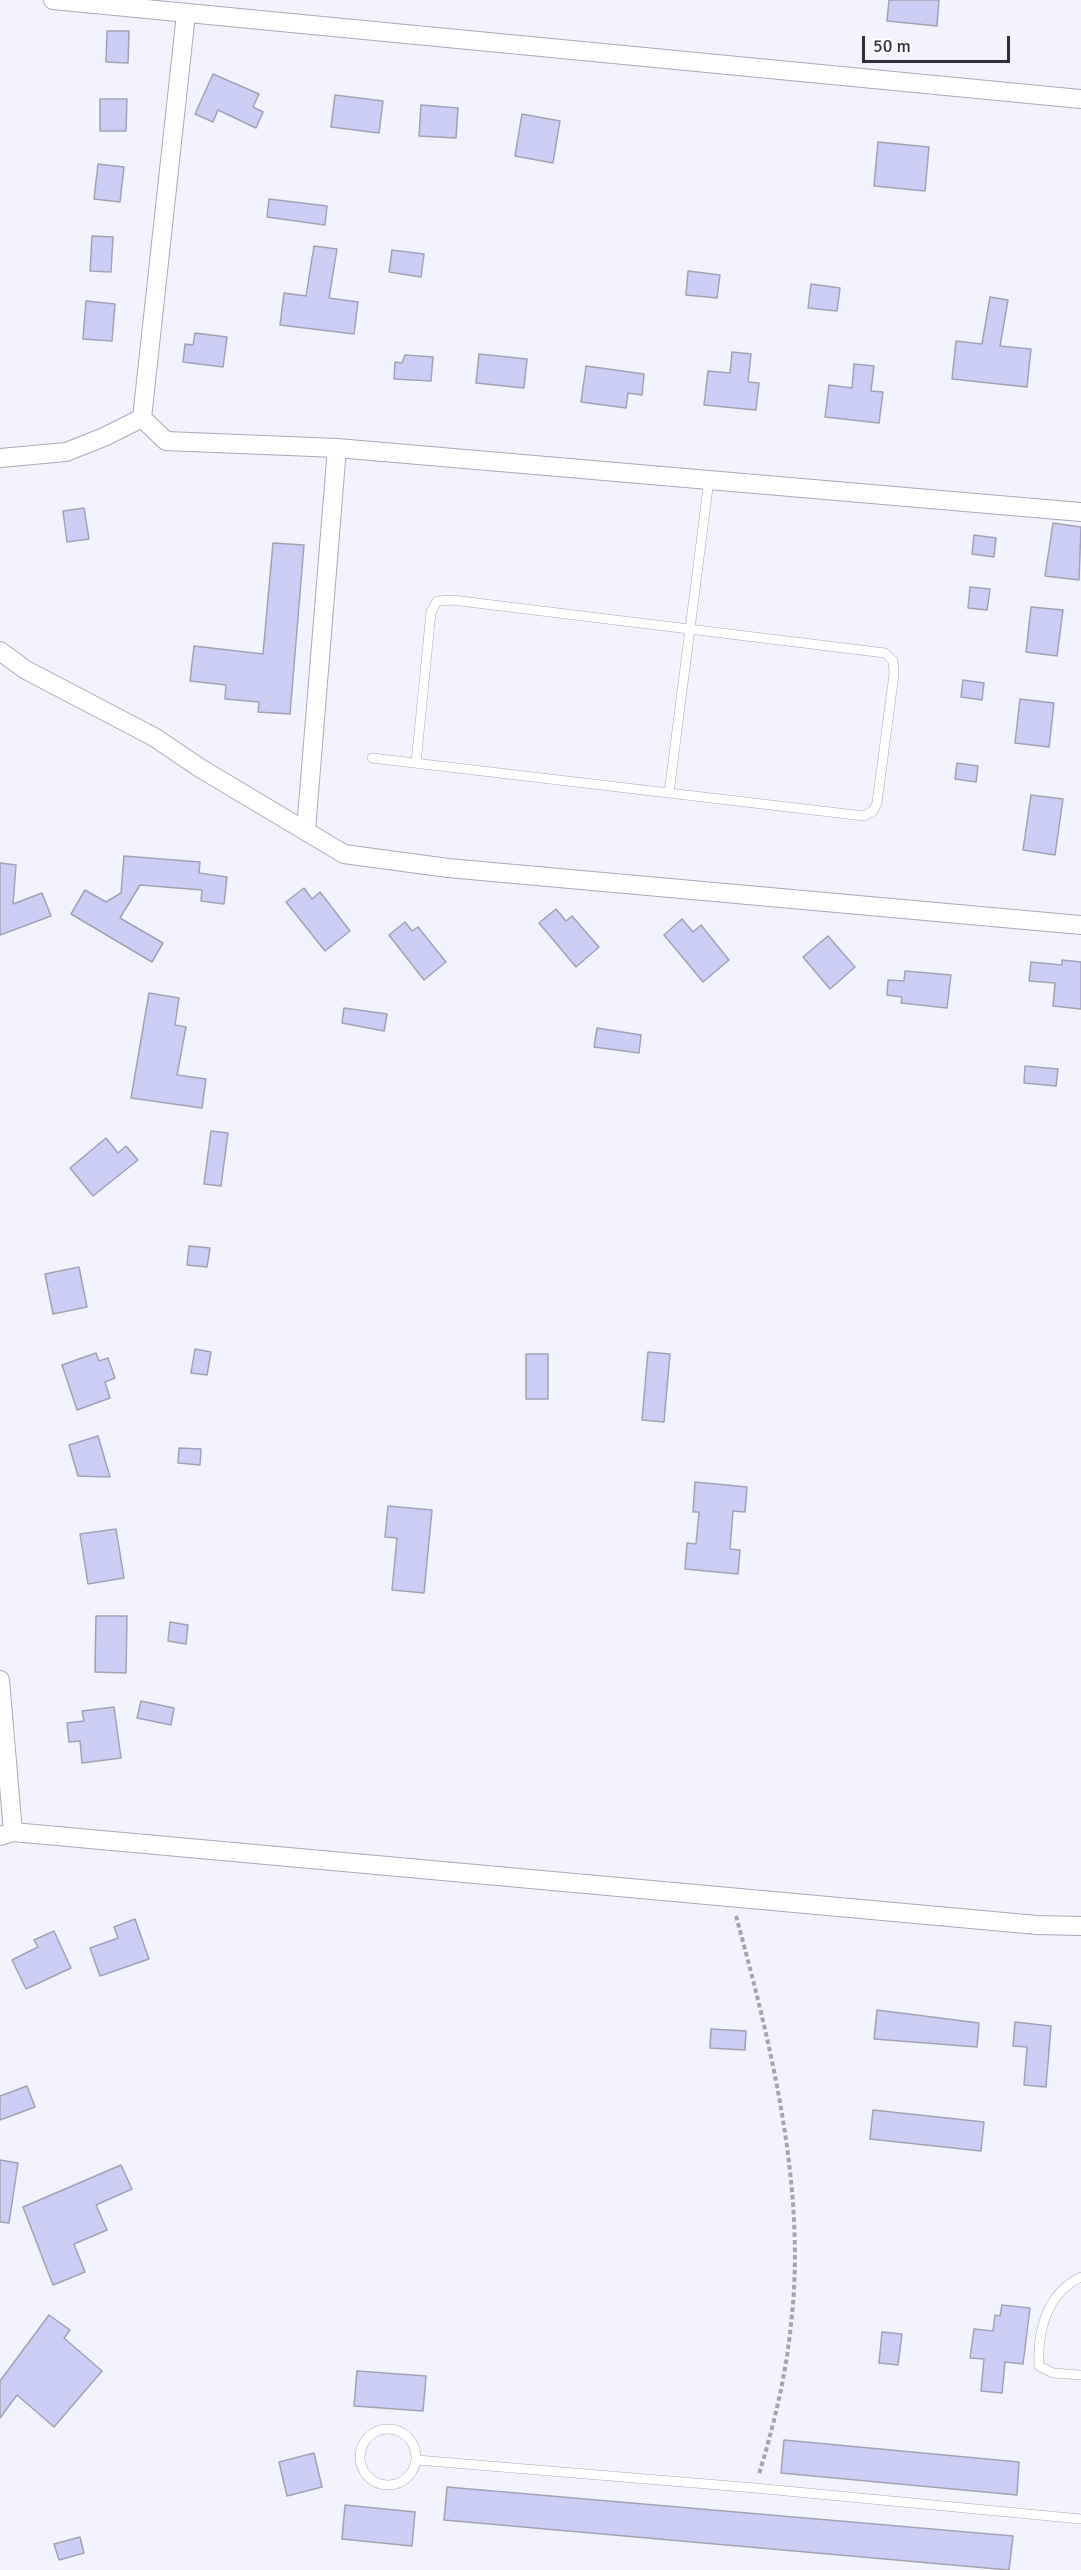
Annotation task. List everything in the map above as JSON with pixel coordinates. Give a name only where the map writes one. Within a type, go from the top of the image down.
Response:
[{"type":"street","points":[[53,0],[1081,99]]},
{"type":"street","points":[[142,418],[186,14]]},
{"type":"street","points":[[142,418],[166,441],[337,448],[1081,512]]},
{"type":"street","points":[[0,458],[66,452],[104,437],[142,418]]},
{"type":"street","points":[[306,830],[337,448]]},
{"type":"street","points":[[0,651],[26,670],[154,737],[200,768],[344,854],[448,868],[1081,925]]},
{"type":"street","points":[[0,1680],[6,1834],[1037,1925],[1081,1926]]},
{"type":"lane","points":[[669,793],[709,480]]},
{"type":"lane","points":[[372,758],[416,764],[864,816],[873,811],[877,803],[893,685],[893,661],[885,653],[689,631],[452,600],[437,601],[431,612],[416,764]]},
{"type":"lane","points":[[1081,2277],[1069,2283],[1052,2305],[1041,2325],[1038,2345],[1040,2366],[1053,2373],[1081,2375]]},
{"type":"lane","points":[[387,2428],[403,2432],[414,2444],[417,2460],[411,2475],[398,2484],[381,2485],[367,2477],[360,2462],[362,2446],[372,2433],[387,2428]]},
{"type":"lane","points":[[417,2460],[754,2488],[1081,2519]]},
{"type":"path","points":[[731,1898],[760,2003],[778,2097],[789,2174],[794,2246],[792,2322],[783,2378],[771,2434],[754,2488]]},
{"type":"building","points":[[889,0],[939,0],[937,26],[887,21]]},
{"type":"building","points":[[107,31],[129,31],[128,63],[106,62]]},
{"type":"building","points":[[213,74],[259,94],[253,107],[263,112],[256,128],[218,110],[213,122],[195,114]]},
{"type":"building","points":[[335,95],[383,101],[379,133],[331,127]]},
{"type":"building","points":[[100,99],[127,99],[126,131],[100,131]]},
{"type":"building","points":[[421,105],[458,108],[456,138],[419,136]]},
{"type":"building","points":[[522,114],[560,121],[553,163],[515,156]]},
{"type":"building","points":[[878,142],[929,147],[925,191],[874,186]]},
{"type":"building","points":[[98,164],[124,167],[120,202],[94,199]]},
{"type":"building","points":[[269,199],[327,206],[325,225],[267,217]]},
{"type":"building","points":[[92,236],[113,237],[111,272],[90,271]]},
{"type":"building","points":[[314,246],[337,249],[329,298],[358,302],[354,334],[280,325],[284,293],[306,296]]},
{"type":"building","points":[[392,250],[424,254],[421,277],[389,272]]},
{"type":"building","points":[[688,271],[720,275],[717,298],[686,295]]},
{"type":"building","points":[[811,284],[840,288],[837,311],[808,308]]},
{"type":"building","points":[[990,297],[1008,300],[1000,346],[1031,349],[1027,387],[952,379],[956,341],[982,344]]},
{"type":"building","points":[[86,301],[115,304],[112,341],[83,339]]},
{"type":"building","points":[[195,333],[227,337],[223,367],[183,362],[185,344],[193,345]]},
{"type":"building","points":[[732,352],[751,354],[748,382],[759,383],[756,410],[704,405],[708,371],[730,373]]},
{"type":"building","points":[[479,354],[527,359],[524,388],[476,383]]},
{"type":"building","points":[[405,355],[433,357],[431,381],[394,379],[395,362],[402,363]]},
{"type":"building","points":[[854,364],[874,366],[871,391],[883,392],[879,423],[825,417],[829,385],[852,388]]},
{"type":"building","points":[[586,366],[644,374],[642,395],[628,393],[626,408],[581,402]]},
{"type":"building","points":[[84,508],[89,539],[67,542],[63,511]]},
{"type":"building","points":[[1053,523],[1081,527],[1079,580],[1045,576]]},
{"type":"building","points":[[974,535],[996,538],[994,557],[972,554]]},
{"type":"building","points":[[273,543],[304,545],[290,714],[258,712],[259,702],[225,699],[226,685],[190,681],[194,646],[263,654]]},
{"type":"building","points":[[970,587],[990,589],[987,610],[968,608]]},
{"type":"building","points":[[1031,607],[1063,610],[1057,656],[1026,652]]},
{"type":"building","points":[[963,680],[984,683],[982,700],[961,697]]},
{"type":"building","points":[[1020,699],[1054,703],[1049,747],[1015,743]]},
{"type":"building","points":[[957,763],[978,766],[976,782],[955,779]]},
{"type":"building","points":[[1031,795],[1063,799],[1055,855],[1023,850]]},
{"type":"building","points":[[124,856],[200,862],[199,873],[227,877],[224,904],[201,901],[202,890],[140,885],[120,918],[163,943],[152,962],[71,914],[85,890],[106,902],[121,893]]},
{"type":"building","points":[[0,863],[16,865],[13,904],[42,893],[51,916],[0,935]]},
{"type":"building","points":[[304,888],[312,899],[320,892],[350,931],[325,951],[286,902]]},
{"type":"building","points":[[556,909],[566,921],[572,916],[599,947],[576,967],[539,923]]},
{"type":"building","points":[[682,919],[693,932],[701,925],[729,960],[703,982],[664,935]]},
{"type":"building","points":[[405,922],[412,931],[418,927],[446,962],[424,980],[389,935]]},
{"type":"building","points":[[828,936],[855,967],[830,989],[803,957]]},
{"type":"building","points":[[1062,960],[1081,962],[1081,1009],[1053,1006],[1055,983],[1029,981],[1031,962],[1062,965]]},
{"type":"building","points":[[905,971],[951,975],[947,1008],[901,1003],[902,997],[887,995],[888,980],[904,981]]},
{"type":"building","points":[[149,993],[179,998],[175,1025],[186,1027],[177,1075],[206,1079],[202,1108],[131,1098]]},
{"type":"building","points":[[344,1008],[387,1014],[384,1031],[342,1023]]},
{"type":"building","points":[[597,1028],[641,1035],[639,1053],[594,1047]]},
{"type":"building","points":[[1025,1066],[1058,1069],[1056,1086],[1024,1083]]},
{"type":"building","points":[[211,1131],[228,1133],[221,1186],[204,1184]]},
{"type":"building","points":[[106,1138],[118,1153],[126,1146],[138,1160],[93,1196],[70,1168]]},
{"type":"building","points":[[189,1246],[210,1248],[207,1267],[187,1265]]},
{"type":"building","points":[[79,1267],[87,1307],[53,1314],[45,1274]]},
{"type":"building","points":[[195,1349],[211,1352],[207,1375],[191,1373]]},
{"type":"building","points":[[648,1352],[670,1354],[664,1422],[642,1420]]},
{"type":"building","points":[[96,1353],[99,1361],[108,1358],[115,1378],[105,1382],[110,1398],[77,1410],[62,1365]]},
{"type":"building","points":[[526,1354],[548,1354],[548,1399],[526,1399]]},
{"type":"building","points":[[98,1436],[110,1477],[78,1476],[69,1445]]},
{"type":"building","points":[[179,1448],[201,1449],[200,1465],[178,1463]]},
{"type":"building","points":[[695,1482],[747,1487],[745,1512],[733,1511],[730,1549],[740,1550],[738,1574],[685,1569],[687,1543],[696,1544],[699,1512],[693,1512]]},
{"type":"building","points":[[388,1506],[432,1510],[424,1593],[392,1590],[397,1538],[385,1537]]},
{"type":"building","points":[[116,1529],[124,1578],[88,1584],[80,1534]]},
{"type":"building","points":[[96,1616],[127,1616],[126,1673],[95,1672]]},
{"type":"building","points":[[170,1622],[188,1625],[186,1644],[168,1641]]},
{"type":"building","points":[[141,1701],[174,1708],[171,1725],[137,1718]]},
{"type":"building","points":[[114,1707],[121,1758],[82,1763],[80,1741],[69,1742],[67,1723],[84,1721],[82,1711]]},
{"type":"building","points":[[135,1919],[149,1959],[100,1976],[90,1948],[118,1938],[114,1927]]},
{"type":"building","points":[[54,1931],[71,1968],[26,1989],[12,1960],[38,1947],[34,1940]]},
{"type":"building","points":[[877,2010],[979,2023],[977,2047],[874,2039]]},
{"type":"building","points":[[1015,2022],[1051,2026],[1046,2087],[1024,2085],[1027,2047],[1013,2046]]},
{"type":"building","points":[[711,2029],[746,2031],[745,2050],[710,2048]]},
{"type":"building","points":[[27,2086],[35,2107],[0,2120],[0,2096]]},
{"type":"building","points":[[873,2110],[984,2122],[981,2151],[870,2139]]},
{"type":"building","points":[[0,2160],[18,2163],[9,2223],[0,2222]]},
{"type":"building","points":[[121,2165],[132,2189],[96,2205],[107,2230],[74,2244],[85,2272],[53,2285],[23,2207]]},
{"type":"building","points":[[1002,2305],[1030,2308],[1023,2364],[1005,2362],[1002,2393],[981,2391],[984,2359],[970,2358],[974,2329],[993,2331],[995,2315],[1000,2316]]},
{"type":"building","points":[[49,2315],[70,2330],[64,2338],[102,2371],[54,2427],[17,2395],[0,2418],[0,2381]]},
{"type":"building","points":[[882,2332],[902,2334],[898,2365],[879,2363]]},
{"type":"building","points":[[357,2371],[426,2376],[423,2411],[354,2406]]},
{"type":"building","points":[[784,2440],[1019,2462],[1017,2495],[781,2473]]},
{"type":"building","points":[[314,2453],[322,2487],[287,2496],[279,2462]]},
{"type":"building","points":[[447,2487],[1013,2536],[1009,2570],[444,2520]]},
{"type":"building","points":[[345,2505],[415,2512],[412,2546],[342,2539]]},
{"type":"building","points":[[80,2537],[84,2553],[59,2560],[54,2544]]}]
